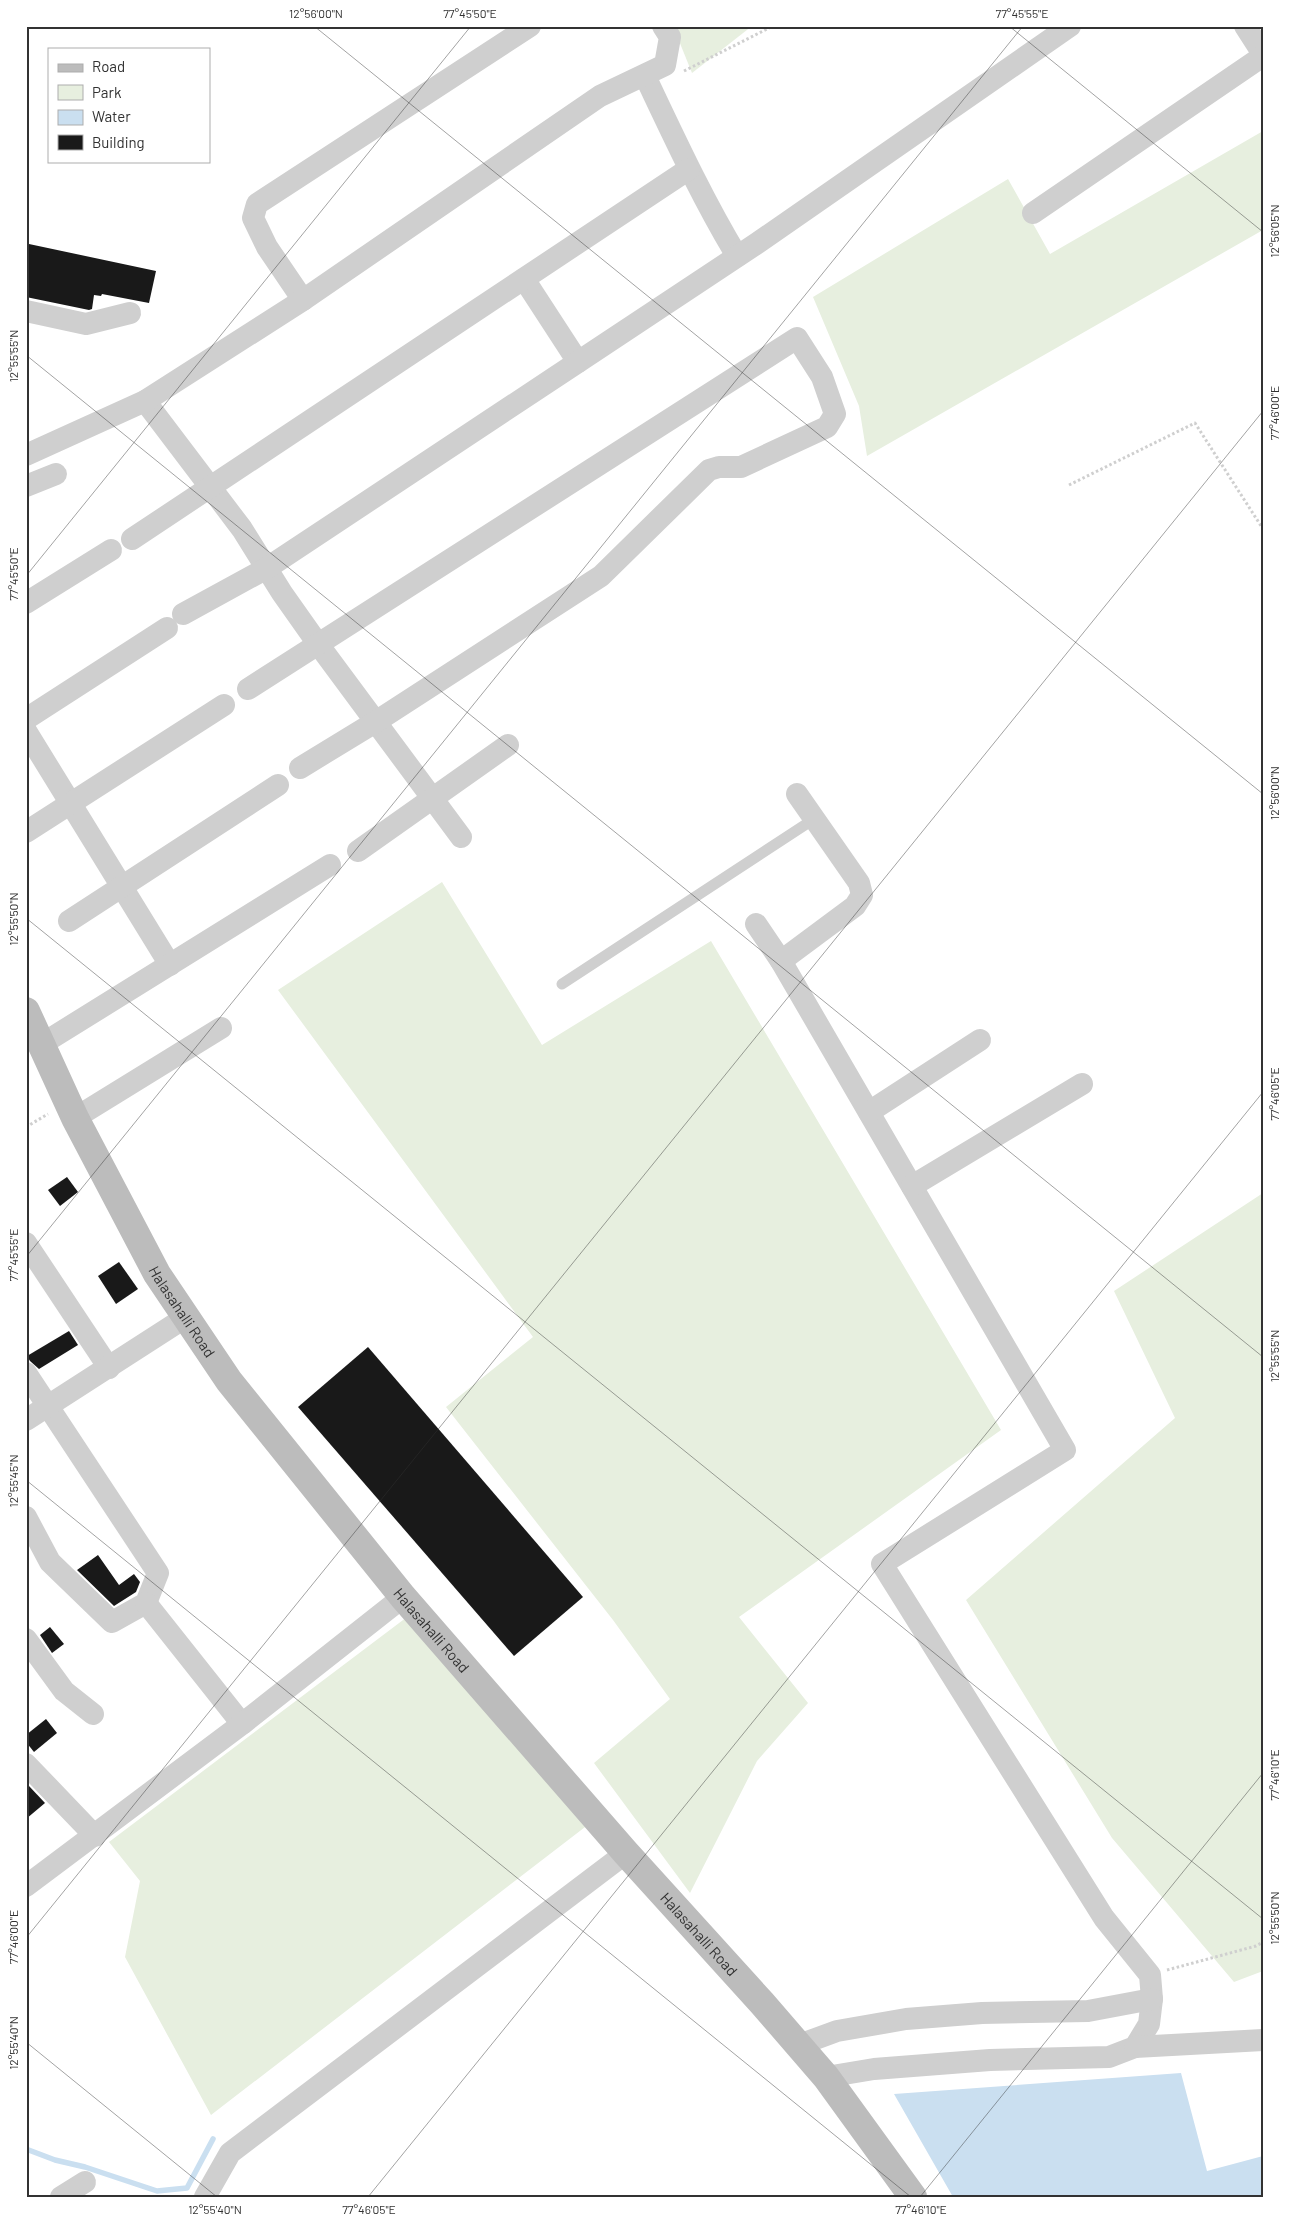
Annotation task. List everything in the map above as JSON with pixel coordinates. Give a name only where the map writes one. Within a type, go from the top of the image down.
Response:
[{"type":"main road","name":"Halasahalli Road","points":[[26,1011],[75,1118],[157,1274],[229,1381],[403,1597],[626,1853],[826,2077],[913,2197]]},
{"type":"street","points":[[304,300],[267,248],[253,218],[257,204],[530,26]]},
{"type":"street","points":[[26,455],[145,401],[304,300],[600,96],[665,65],[670,38],[663,26]]},
{"type":"street","points":[[26,719],[175,621],[267,568],[738,256],[1070,26]]},
{"type":"street","points":[[1033,213],[1263,55],[1245,26]]},
{"type":"street","points":[[645,76],[716,222],[738,256]]},
{"type":"street","points":[[132,539],[689,169]]},
{"type":"street","points":[[524,279],[578,362]]},
{"type":"street","points":[[26,311],[86,324],[130,313]]},
{"type":"street","points":[[248,689],[797,338],[822,377],[832,404],[835,414],[828,427],[741,467],[719,466],[708,470],[601,576],[377,721],[300,768]]},
{"type":"street","points":[[145,401],[242,529],[318,644],[377,721],[461,837]]},
{"type":"street","points":[[26,486],[56,474]]},
{"type":"street","points":[[26,603],[111,550]]},
{"type":"street","points":[[26,832],[224,705]]},
{"type":"street","points":[[26,731],[170,964]]},
{"type":"street","points":[[358,851],[508,745]]},
{"type":"street","points":[[68,921],[278,785]]},
{"type":"street","points":[[781,961],[854,906],[862,895],[859,883],[797,794]]},
{"type":"street","points":[[42,1044],[330,865]]},
{"type":"street","points":[[756,924],[781,961],[1065,1450],[882,1564],[1104,1918],[1150,1975],[1152,1999],[1149,2024],[1135,2047]]},
{"type":"street","points":[[75,1118],[221,1028]]},
{"type":"street","points":[[869,1112],[980,1040]]},
{"type":"street","points":[[912,1186],[1082,1084]]},
{"type":"street","points":[[26,1243],[109,1368]]},
{"type":"street","points":[[26,1420],[186,1317]]},
{"type":"street","points":[[26,1373],[158,1573],[146,1603],[112,1622],[50,1562],[26,1517]]},
{"type":"street","points":[[30,1877],[95,1836],[242,1724],[403,1597]]},
{"type":"street","points":[[146,1603],[242,1724]]},
{"type":"street","points":[[26,1639],[64,1691],[94,1714]]},
{"type":"street","points":[[26,1764],[95,1836]]},
{"type":"street","points":[[206,2197],[230,2153],[626,1853]]},
{"type":"street","points":[[799,2045],[836,2031],[906,2018],[982,2013],[1088,2011],[1152,1999]]},
{"type":"street","points":[[826,2077],[874,2069],[990,2060],[1109,2057],[1135,2047],[1263,2040]]},
{"type":"street","points":[[61,2197],[86,2182]]},
{"type":"lane","points":[[562,984],[814,819]]},
{"type":"path","points":[[665,65],[683,72],[773,26]]},
{"type":"path","points":[[1069,485],[1195,423],[1263,528]]},
{"type":"path","points":[[1150,1975],[1256,1946],[1263,1942]]},
{"type":"green space","points":[[673,26],[752,26],[692,73]]},
{"type":"green space","points":[[1263,131],[1263,230],[867,456],[859,406],[813,297],[1008,179],[1050,254]]},
{"type":"green space","points":[[442,882],[542,1045],[711,941],[1001,1430],[739,1617],[808,1703],[757,1761],[690,1893],[594,1763],[670,1699],[613,1620],[446,1407],[533,1337],[278,990]]},
{"type":"green space","points":[[1263,1193],[1263,1971],[1234,1982],[1112,1838],[966,1600],[1175,1418],[1114,1291]]},
{"type":"green space","points":[[411,1614],[589,1824],[211,2115],[125,1957],[140,1881],[109,1842]]},
{"type":"water","points":[[1181,2073],[1207,2171],[1263,2156],[1263,2197],[953,2197],[894,2094]]},
{"type":"building","points":[[29,244],[156,271],[149,303],[102,294],[101,296],[94,295],[92,309],[89,310],[26,297],[26,247],[29,248]]},
{"type":"building","points":[[67,1177],[78,1192],[60,1206],[48,1190]]},
{"type":"building","points":[[119,1262],[138,1289],[116,1304],[98,1276]]},
{"type":"building","points":[[69,1331],[78,1345],[39,1369],[30,1361],[27,1356]]},
{"type":"building","points":[[368,1347],[583,1597],[514,1656],[298,1407]]},
{"type":"building","points":[[98,1555],[119,1585],[134,1574],[140,1582],[136,1592],[114,1606],[77,1570]]},
{"type":"building","points":[[50,1627],[64,1644],[52,1653],[40,1635]]},
{"type":"building","points":[[46,1719],[57,1733],[34,1752],[26,1742],[26,1735]]},
{"type":"building","points":[[29,1786],[45,1803],[26,1819],[26,1788]]},
{"type":"waterway","points":[[26,2149],[55,2160],[85,2167],[157,2191],[187,2188],[213,2139]]}]
